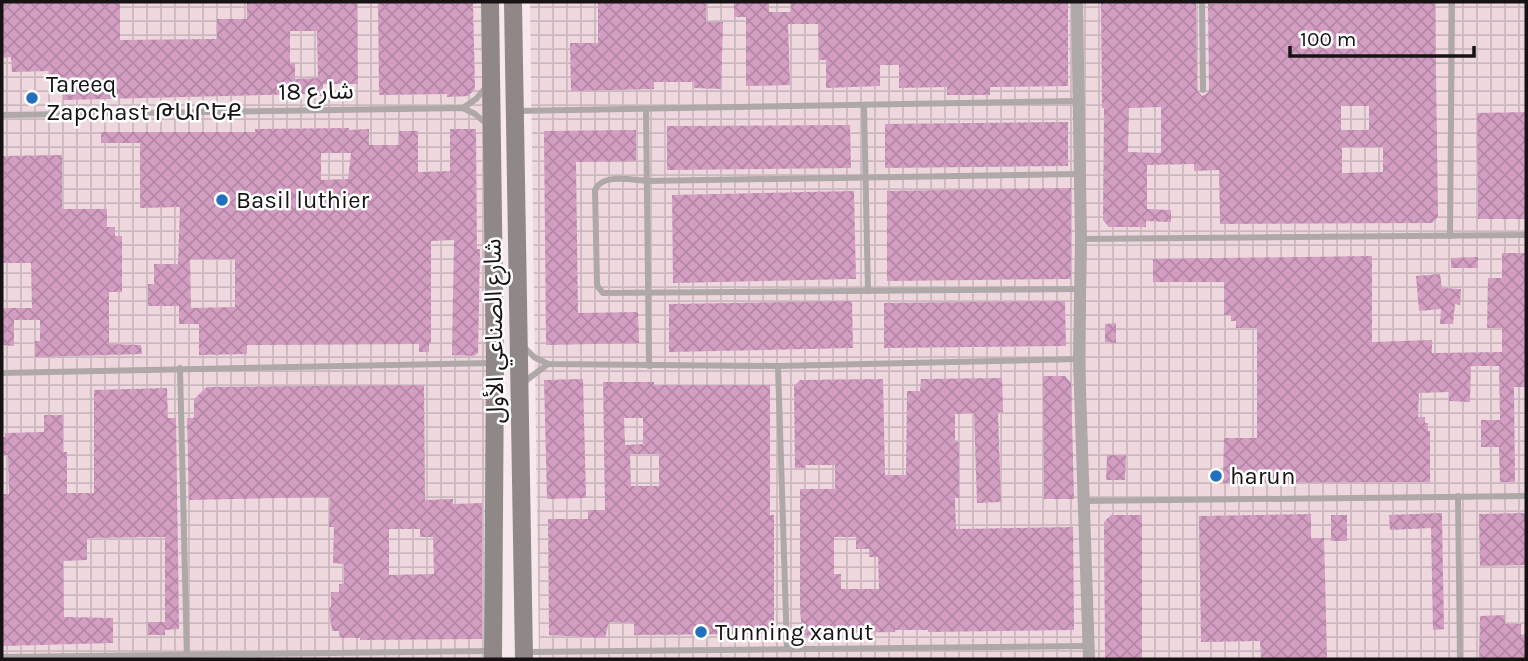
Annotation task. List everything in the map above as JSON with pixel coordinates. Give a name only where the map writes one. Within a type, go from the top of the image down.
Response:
[{"type":"main road","name":"شارع الصناعي الأول","points":[[489,2],[495,363],[493,655]]},
{"type":"main road","name":"شارع الصناعي الأول","points":[[513,2],[524,656]]},
{"type":"street","points":[[1077,2],[1079,359],[1089,653]]},
{"type":"lane","points":[[1202,2],[1203,90]]},
{"type":"lane","points":[[1450,236],[1452,2]]},
{"type":"lane","points":[[490,81],[476,99],[463,108],[491,128]]},
{"type":"lane","points":[[516,111],[1077,102]]},
{"type":"lane","points":[[864,106],[868,291]]},
{"type":"lane","name":"شارع 18","points":[[2,115],[463,108]]},
{"type":"lane","points":[[646,109],[649,366]]},
{"type":"lane","points":[[1078,174],[606,180],[598,183],[595,190],[598,287],[607,293],[1080,289]]},
{"type":"lane","points":[[1080,239],[1526,235]]},
{"type":"lane","points":[[519,340],[528,352],[548,364],[778,366],[1079,359]]},
{"type":"lane","points":[[2,373],[495,363]]},
{"type":"lane","points":[[520,386],[548,364]]},
{"type":"lane","points":[[778,366],[787,649]]},
{"type":"lane","points":[[180,369],[187,657]]},
{"type":"lane","points":[[1458,496],[1460,659]]},
{"type":"lane","points":[[1083,501],[1526,496]]},
{"type":"lane","points":[[524,656],[787,649],[1089,653]]},
{"type":"lane","points":[[2,657],[493,655]]},
{"type":"shaded area","points":[[2,2],[481,2],[494,659],[2,659]]},
{"type":"shaded area","points":[[530,2],[1526,2],[1526,659],[539,659]]},
{"type":"building","points":[[2,2],[120,2],[120,40],[217,39],[217,19],[247,19],[247,2],[357,2],[358,84],[323,84],[323,96],[307,94],[63,100],[63,82],[50,83],[49,71],[12,72],[11,57],[2,58]],"holes":[[[290,31],[317,31],[318,78],[295,79],[295,63],[290,63]]]},
{"type":"building","points":[[378,2],[473,2],[475,89],[468,96],[379,95]]},
{"type":"building","points":[[598,2],[706,2],[706,22],[723,22],[721,89],[694,88],[694,82],[654,82],[654,89],[571,91],[570,43],[598,43]]},
{"type":"building","points":[[734,2],[769,2],[769,12],[791,12],[791,2],[1068,2],[1068,86],[990,87],[990,95],[947,95],[947,87],[899,88],[899,65],[880,65],[880,86],[826,88],[826,60],[819,60],[818,24],[788,24],[790,85],[746,86],[746,17],[734,17]]},
{"type":"building","points":[[1101,2],[1196,2],[1197,90],[1202,96],[1209,90],[1208,4],[1435,2],[1438,217],[1432,223],[1220,224],[1219,170],[1194,171],[1194,164],[1147,165],[1147,209],[1171,210],[1171,222],[1146,221],[1146,227],[1109,227],[1103,220]],"holes":[[[1341,106],[1369,106],[1369,130],[1341,130]],[[1161,107],[1161,153],[1128,152],[1129,108]],[[1342,147],[1383,147],[1383,172],[1342,173]]]},
{"type":"building","points":[[1526,112],[1526,219],[1478,219],[1477,113]]},
{"type":"building","points":[[1068,122],[1068,166],[885,168],[885,124]]},
{"type":"building","points":[[850,125],[851,168],[667,170],[667,126]]},
{"type":"building","points":[[255,129],[369,129],[369,145],[399,145],[399,131],[418,131],[418,172],[450,171],[450,129],[476,129],[477,249],[480,249],[478,353],[474,356],[452,355],[454,240],[431,241],[429,352],[419,352],[419,344],[247,345],[247,354],[199,355],[199,324],[179,324],[179,306],[148,306],[148,284],[154,284],[154,264],[178,264],[180,207],[140,208],[140,143],[101,143],[101,132],[255,132]],"holes":[[[321,153],[351,153],[348,179],[321,180]],[[190,259],[235,259],[235,307],[191,308]]]},
{"type":"building","points":[[636,130],[636,161],[576,162],[578,313],[638,312],[639,343],[546,345],[544,131]]},
{"type":"building","points":[[62,155],[62,209],[107,209],[107,227],[115,227],[115,236],[122,236],[122,292],[109,292],[109,344],[141,345],[142,354],[35,357],[35,341],[40,341],[40,320],[14,320],[14,346],[2,345],[2,308],[32,308],[31,263],[2,263],[2,156]]},
{"type":"building","points":[[1071,188],[1071,279],[887,281],[887,191]]},
{"type":"building","points":[[854,191],[856,279],[673,283],[672,195]]},
{"type":"building","points":[[1502,253],[1526,253],[1526,387],[1514,387],[1515,482],[1500,482],[1499,447],[1481,447],[1481,420],[1500,420],[1499,366],[1471,366],[1470,402],[1449,401],[1449,392],[1419,393],[1418,417],[1425,417],[1430,431],[1430,482],[1223,483],[1224,438],[1257,438],[1257,328],[1236,328],[1236,321],[1231,321],[1231,315],[1224,315],[1224,282],[1153,282],[1153,259],[1372,256],[1372,342],[1432,340],[1432,353],[1502,352],[1502,328],[1487,328],[1488,278],[1502,278]]},
{"type":"building","points":[[1478,257],[1478,268],[1451,268],[1451,258]]},
{"type":"building","points":[[1440,274],[1442,288],[1461,289],[1460,305],[1455,304],[1453,324],[1440,324],[1441,309],[1419,311],[1416,276]]},
{"type":"building","points":[[852,301],[853,348],[669,352],[669,304]]},
{"type":"building","points":[[1065,301],[1066,346],[884,348],[884,303]]},
{"type":"building","points":[[1116,323],[1116,343],[1105,342],[1105,324]]},
{"type":"building","points":[[1043,376],[1065,376],[1071,383],[1074,499],[1044,499]]},
{"type":"building","points":[[1002,378],[1003,412],[998,412],[1001,502],[977,503],[974,413],[955,414],[955,442],[959,442],[956,529],[1073,527],[1074,630],[895,630],[807,636],[802,631],[800,489],[835,489],[835,465],[805,465],[805,468],[795,468],[794,386],[800,380],[883,379],[885,475],[906,475],[907,391],[920,391],[921,379]],"holes":[[[834,537],[856,537],[856,549],[869,549],[869,557],[878,557],[879,589],[841,589],[841,574],[834,574]]]},
{"type":"building","points":[[583,379],[586,498],[547,499],[544,380]]},
{"type":"building","points":[[603,382],[770,385],[774,634],[634,635],[634,623],[609,622],[605,638],[549,635],[548,519],[588,519],[588,510],[605,510]],"holes":[[[624,418],[643,418],[643,444],[625,445]],[[630,454],[659,454],[659,486],[631,486]]]},
{"type":"building","points":[[424,385],[425,500],[453,499],[453,504],[482,503],[482,639],[360,640],[340,638],[339,631],[332,631],[329,608],[331,592],[339,592],[339,584],[344,584],[344,564],[333,563],[334,527],[329,527],[330,497],[189,500],[187,418],[194,418],[194,399],[207,387]],"holes":[[[389,529],[420,529],[420,537],[433,537],[434,574],[389,575]]]},
{"type":"building","points":[[167,388],[168,418],[176,418],[179,629],[165,630],[165,537],[87,538],[87,560],[63,561],[64,617],[113,618],[113,643],[2,646],[2,494],[9,494],[8,455],[2,455],[2,437],[5,437],[5,433],[44,432],[44,415],[63,415],[67,493],[94,493],[94,390]]},
{"type":"building","points":[[1107,455],[1126,455],[1125,480],[1106,480]]},
{"type":"building","points":[[1442,513],[1444,629],[1433,630],[1431,528],[1390,530],[1389,515]]},
{"type":"building","points":[[1526,513],[1526,565],[1480,566],[1479,514]]},
{"type":"building","points":[[1311,514],[1311,538],[1324,538],[1327,659],[1261,659],[1260,641],[1201,642],[1199,516]]},
{"type":"building","points":[[1111,515],[1142,515],[1142,659],[1105,659],[1104,522]]},
{"type":"building","points":[[1331,515],[1347,515],[1347,541],[1331,541]]},
{"type":"building","points":[[1505,615],[1505,624],[1521,624],[1521,635],[1526,634],[1526,659],[1479,659],[1480,616]]},
{"type":"building","points":[[148,622],[165,622],[165,635],[148,635]]},
{"type":"place","name":"Tareeq Zapchast ԹԱՐԵՔ","points":[[32,98]]},
{"type":"place","name":"Basil luthier","points":[[222,200]]},
{"type":"place","name":"harun","points":[[1216,476]]},
{"type":"place","name":"Tunning xanut","points":[[701,632]]}]
